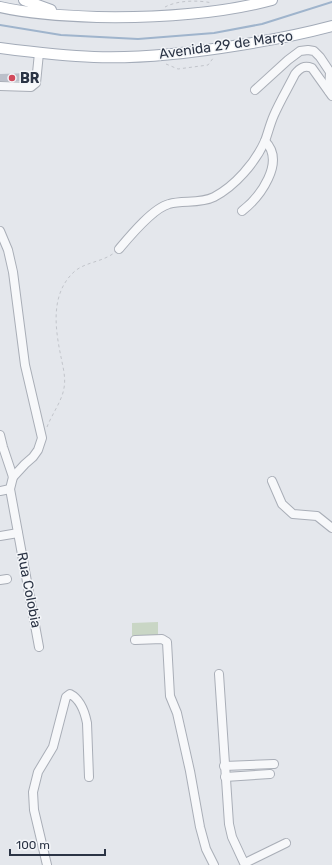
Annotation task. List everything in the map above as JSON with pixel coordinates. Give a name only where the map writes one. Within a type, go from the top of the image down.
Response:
[{"type":"main road","points":[[24,0],[48,10],[72,16]]},
{"type":"main road","points":[[0,7],[37,13],[72,16],[137,18],[202,12],[256,4],[272,0]]},
{"type":"main road","name":"Avenida 29 de Março","points":[[0,48],[39,53],[94,57],[138,57],[195,52],[302,34],[332,26]]},
{"type":"street","points":[[255,90],[288,60],[300,51],[308,50],[316,53],[330,72],[330,93]]},
{"type":"street","points":[[0,86],[34,86],[36,83],[39,53]]},
{"type":"street","points":[[118,249],[160,208],[168,204],[202,201],[213,198],[233,184],[256,157],[265,141],[274,115],[299,69],[308,66],[312,68],[330,93]]},
{"type":"street","points":[[242,211],[252,204],[264,187],[273,164],[272,151],[270,146],[265,141]]},
{"type":"street","points":[[0,231],[8,250],[13,272],[25,365],[42,438],[38,450],[14,477],[10,489],[0,491]]},
{"type":"street","points":[[0,434],[1,447],[14,477]]},
{"type":"street","points":[[272,481],[282,504],[293,514],[317,516],[332,528]]},
{"type":"street","name":"Rua Colobia","points":[[10,489],[39,647]]},
{"type":"street","points":[[0,536],[18,532]]},
{"type":"street","points":[[135,640],[162,639],[167,642],[170,696],[177,713],[189,764],[200,827],[206,849],[214,865]]},
{"type":"street","points":[[219,674],[224,766],[229,824],[232,837],[245,864],[286,843]]},
{"type":"street","points":[[47,865],[34,810],[33,792],[38,772],[53,747],[66,697],[70,694],[77,699],[86,716],[89,777]]},
{"type":"street","points":[[224,766],[274,764]]},
{"type":"street","points":[[225,777],[270,774]]},
{"type":"path","points":[[166,7],[172,4],[203,0],[217,5]]},
{"type":"path","points":[[42,438],[64,388],[65,380],[57,335],[56,308],[62,287],[75,271],[82,266],[104,259],[112,255],[118,249]]},
{"type":"green space","points":[[158,622],[158,636],[132,637],[132,623]]},
{"type":"building","points":[[29,73],[29,81],[0,81],[0,74]]},
{"type":"waterway","points":[[0,25],[61,35],[138,39],[214,33],[262,24],[332,2]]},
{"type":"place","name":"BR","points":[[12,78]]}]
